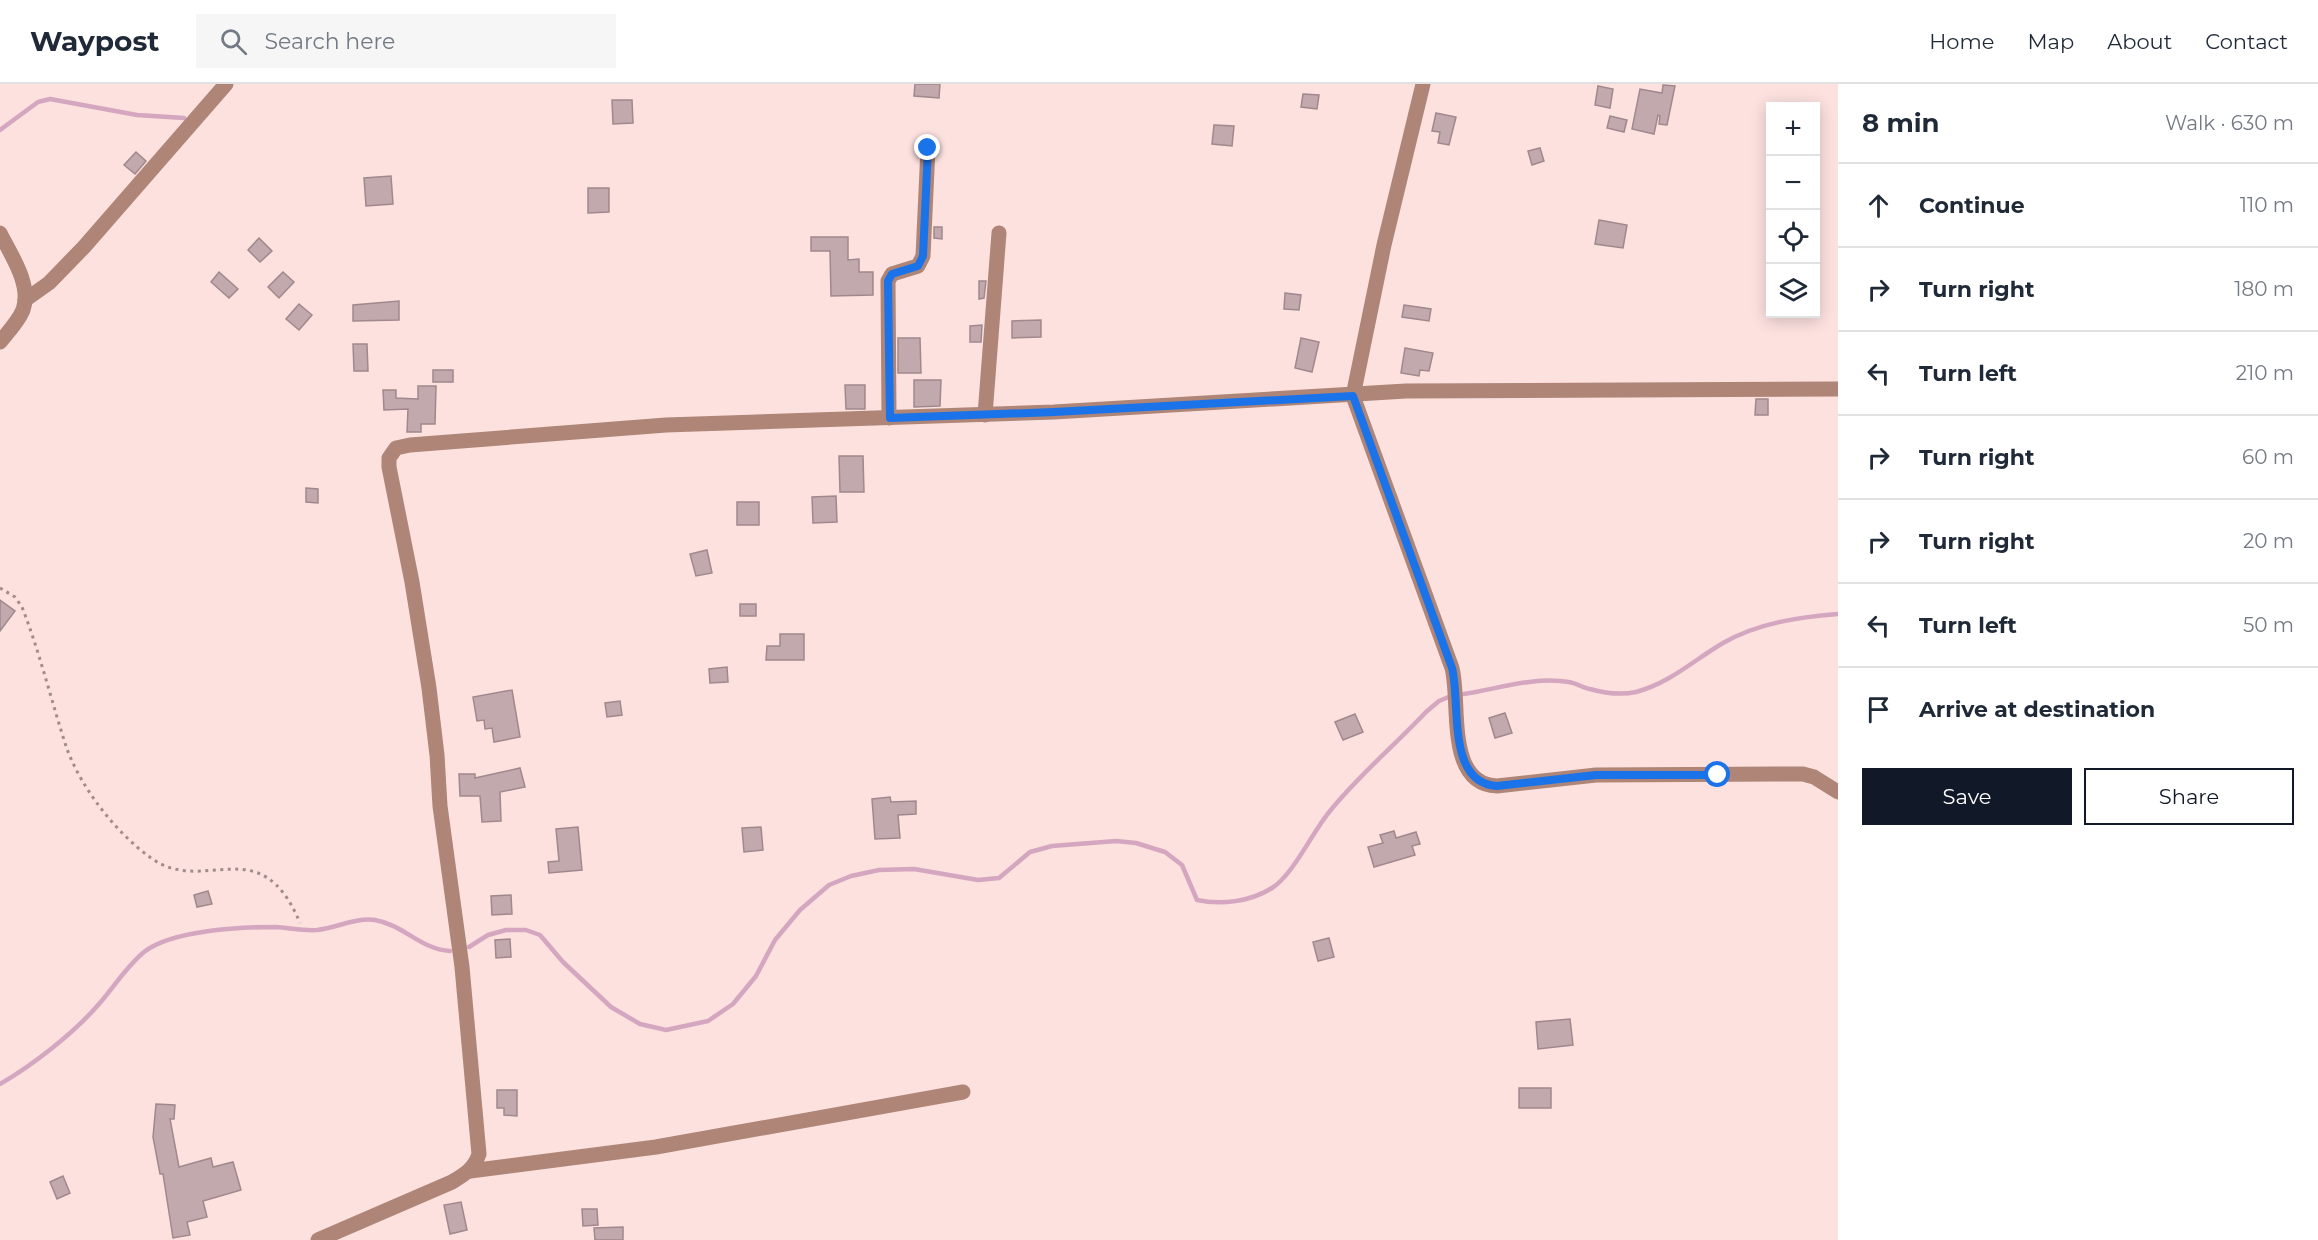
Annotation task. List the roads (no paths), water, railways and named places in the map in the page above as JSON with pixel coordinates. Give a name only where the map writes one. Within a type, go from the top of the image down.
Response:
[{"type":"street","points":[[25,300],[49,283],[84,247],[226,84]]},
{"type":"street","points":[[1423,84],[1384,245],[1353,396],[1452,668],[1457,701],[1458,741],[1467,769],[1483,784],[1497,786],[1596,775],[1803,774],[1820,780],[1838,792]]},
{"type":"street","points":[[890,418],[888,281],[892,274],[918,266],[923,256],[928,148]]},
{"type":"street","points":[[985,415],[999,232]]},
{"type":"street","points":[[0,233],[21,276],[25,300],[23,310],[0,342]]},
{"type":"street","points":[[470,1171],[479,1154],[479,1140],[462,967],[444,834],[429,688],[412,582],[389,467],[391,453],[396,448],[410,445],[666,425],[985,415],[1353,396],[1406,391],[1838,389]]},
{"type":"street","points":[[318,1240],[441,1187],[470,1171],[656,1147],[963,1092]]},
{"type":"waterway","points":[[0,130],[38,102],[50,99],[137,115],[184,118]]},
{"type":"waterway","points":[[1464,694],[1543,681],[1569,682],[1607,692],[1636,692],[1660,683],[1723,643],[1750,630],[1794,619],[1838,614]]},
{"type":"waterway","points":[[469,947],[488,935],[506,930],[526,930],[540,935],[563,962],[611,1007],[640,1024],[666,1030],[708,1021],[733,1004],[756,976],[775,940],[800,910],[829,885],[851,876],[879,870],[914,869],[978,880],[999,878],[1030,852],[1052,846],[1116,841],[1136,843],[1165,852],[1182,865],[1197,900],[1225,902],[1245,899],[1263,893],[1280,882],[1323,820],[1352,785],[1426,712],[1439,701],[1451,696]]},
{"type":"waterway","points":[[0,1084],[39,1058],[78,1026],[144,952],[172,939],[207,931],[245,928],[276,927],[317,930],[368,919],[395,927],[430,946],[450,951]]}]
